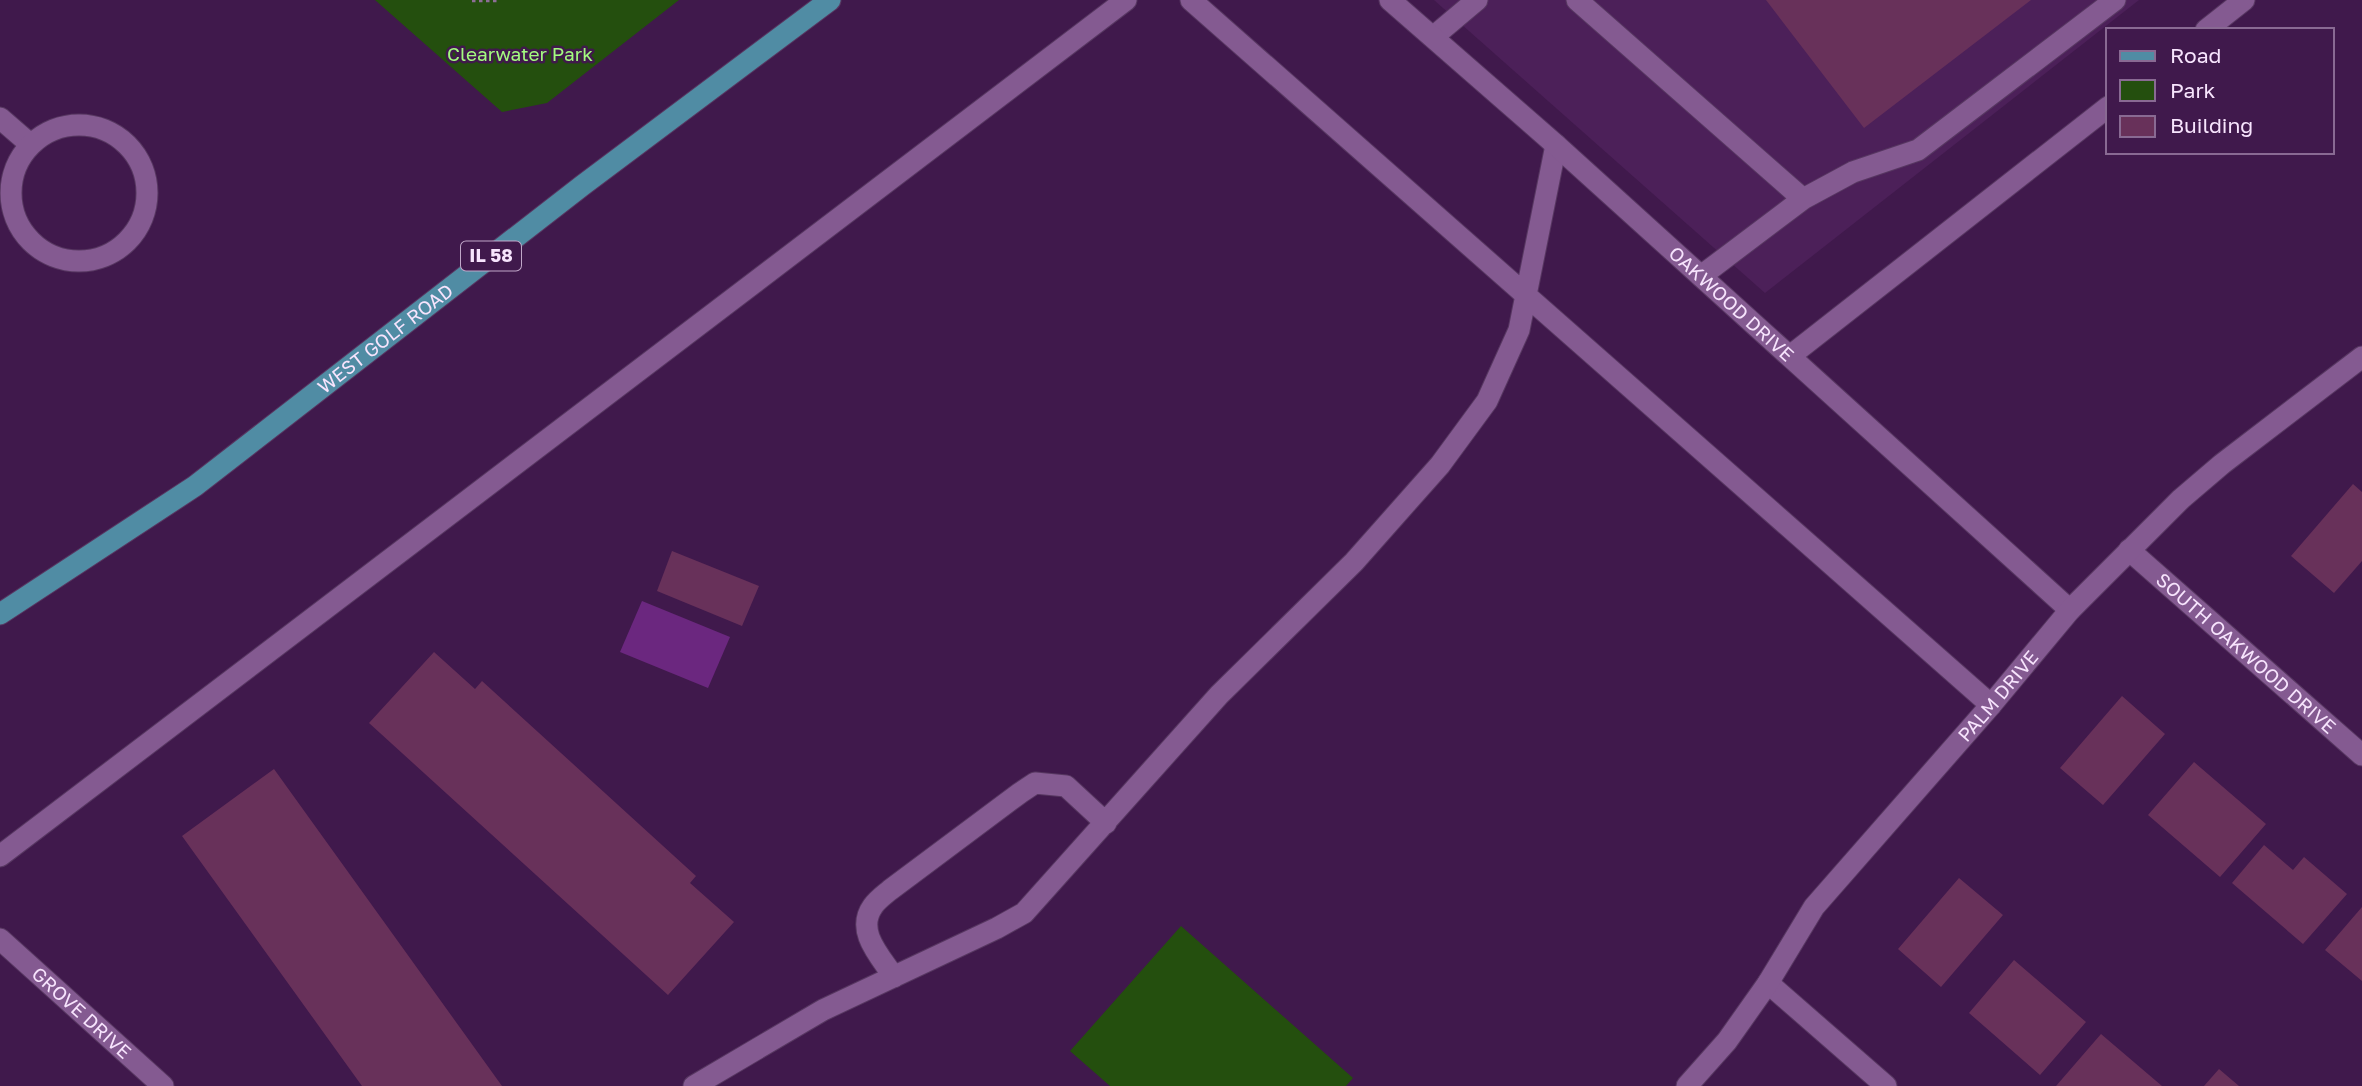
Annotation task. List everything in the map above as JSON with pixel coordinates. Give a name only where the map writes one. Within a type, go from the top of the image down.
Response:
[{"type":"main road","name":"WEST GOLF ROAD","points":[[0,614],[195,486],[583,185],[830,0]]},
{"type":"street","points":[[0,856],[1126,0]]},
{"type":"street","points":[[1191,0],[1991,705]]},
{"type":"street","name":"OAKWOOD DRIVE","points":[[1390,0],[1556,145],[2070,610]]},
{"type":"street","points":[[1433,37],[1477,0]]},
{"type":"street","points":[[1577,0],[1803,199]]},
{"type":"street","points":[[1701,276],[1803,199],[1853,172],[1918,150],[2115,0]]},
{"type":"street","points":[[2209,28],[2244,0]]},
{"type":"street","points":[[1790,356],[2106,109]]},
{"type":"street","points":[[0,118],[30,144]]},
{"type":"street","points":[[71,124],[94,126],[116,134],[133,150],[144,170],[148,192],[144,215],[132,236],[116,251],[96,260],[73,261],[52,256],[33,245],[15,217],[11,206],[10,184],[17,162],[30,144],[49,131],[71,124]]},
{"type":"street","points":[[694,1086],[823,1010],[1024,913],[1219,695],[1354,562],[1440,465],[1487,401],[1519,330],[1556,145]]},
{"type":"street","name":"PALM DRIVE","points":[[1687,1086],[1727,1041],[1768,983],[1814,907],[1991,705],[2070,610],[2181,499],[2222,464],[2362,357]]},
{"type":"street","name":"SOUTH OAKWOOD DRIVE","points":[[2129,550],[2362,755]]},
{"type":"street","points":[[894,977],[868,938],[866,922],[873,906],[890,890],[1020,793],[1035,783],[1066,786],[1106,823]]},
{"type":"street","name":"GROVE DRIVE","points":[[0,939],[163,1086]]},
{"type":"street","points":[[1768,983],[1886,1086]]},
{"type":"path","points":[[472,0],[499,0]]},
{"type":"shaded area","points":[[1434,0],[2139,0],[1765,293]]},
{"type":"shaded area","points":[[642,601],[730,637],[708,688],[620,652]]},
{"type":"green space","name":"Clearwater Park","points":[[375,0],[679,0],[547,103],[502,112]]},
{"type":"green space","points":[[1181,926],[1353,1078],[1346,1086],[1110,1086],[1070,1051]]},
{"type":"building","points":[[1766,0],[2031,0],[1864,128]]},
{"type":"building","points":[[2353,484],[2362,492],[2362,561],[2334,593],[2291,556]]},
{"type":"building","points":[[672,551],[759,586],[742,626],[657,591]]},
{"type":"building","points":[[434,652],[475,689],[482,681],[696,876],[690,883],[734,922],[668,995],[369,723]]},
{"type":"building","points":[[2122,696],[2165,734],[2103,805],[2060,768]]},
{"type":"building","points":[[2194,762],[2266,824],[2220,877],[2148,815]]},
{"type":"building","points":[[274,769],[502,1086],[362,1086],[182,836]]},
{"type":"building","points":[[2264,845],[2293,870],[2304,857],[2347,894],[2303,944],[2232,883]]},
{"type":"building","points":[[1959,878],[2003,915],[1941,987],[1898,949]]},
{"type":"building","points":[[2362,907],[2362,981],[2325,950]]},
{"type":"building","points":[[2014,960],[2086,1022],[2040,1075],[1969,1013]]},
{"type":"building","points":[[2101,1034],[2162,1086],[2056,1086]]},
{"type":"building","points":[[2219,1069],[2239,1086],[2204,1086]]}]
